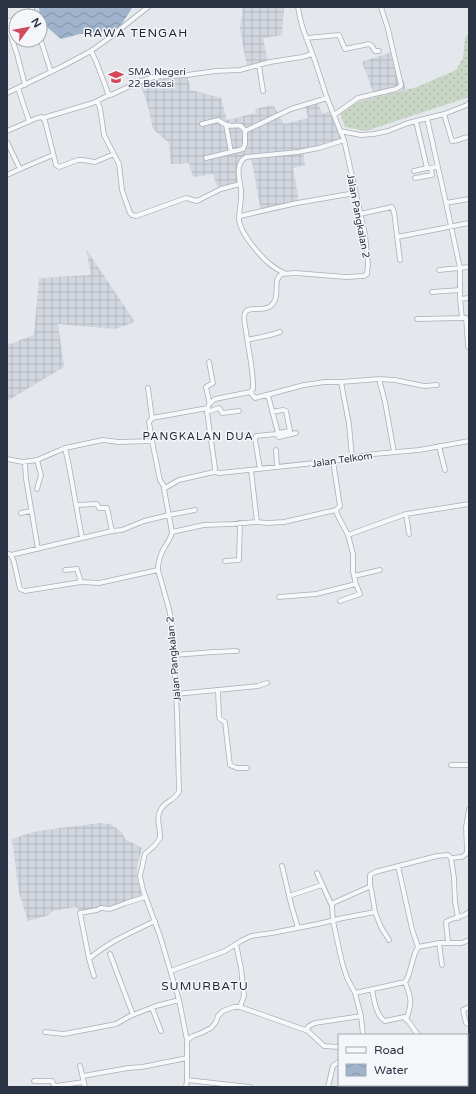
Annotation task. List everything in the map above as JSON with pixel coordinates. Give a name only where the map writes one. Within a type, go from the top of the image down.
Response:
[{"type":"street","points":[[7,93],[26,85],[91,51],[148,7]]},
{"type":"street","name":"Jalan Pangkalan 2","points":[[284,273],[346,277],[364,276],[367,274],[368,258],[344,140],[327,98],[306,38],[298,7]]},
{"type":"street","points":[[334,115],[358,98],[396,89],[401,86],[382,7]]},
{"type":"street","points":[[7,23],[26,85]]},
{"type":"street","points":[[306,38],[339,35],[345,50],[368,44],[372,46],[375,51],[379,51]]},
{"type":"street","points":[[43,48],[51,72]]},
{"type":"street","points":[[91,51],[109,95]]},
{"type":"street","points":[[7,131],[40,117],[44,118],[97,101],[141,81],[154,77],[240,70],[270,62],[312,54]]},
{"type":"street","points":[[258,65],[263,91]]},
{"type":"street","points":[[18,88],[29,121]]},
{"type":"street","points":[[245,132],[290,109],[327,98]]},
{"type":"street","points":[[97,101],[100,108],[104,135],[118,164],[125,200],[130,212],[134,216],[186,198],[197,201],[223,188],[240,184]]},
{"type":"street","points":[[340,131],[361,135],[388,131],[402,124],[444,114],[469,103]]},
{"type":"street","points":[[444,114],[452,141],[454,142],[469,137]]},
{"type":"street","points":[[44,118],[56,165],[59,167],[78,160],[95,162],[114,154]]},
{"type":"street","points":[[427,118],[460,268],[460,299],[466,318],[469,348]]},
{"type":"street","points":[[202,124],[218,120],[226,125],[240,125],[245,132],[245,147],[243,149],[206,158]]},
{"type":"street","points":[[415,178],[432,175],[416,121]]},
{"type":"street","points":[[226,125],[231,152]]},
{"type":"street","points":[[165,488],[179,480],[214,472],[215,468],[208,410],[211,403],[215,400],[250,392],[253,389],[250,357],[244,325],[245,313],[250,309],[264,309],[271,306],[275,299],[277,279],[284,273],[271,265],[251,244],[241,227],[239,220],[241,199],[239,168],[242,160],[246,157],[298,152],[319,148],[344,140]]},
{"type":"street","points":[[7,142],[20,169]]},
{"type":"street","points":[[7,175],[53,155]]},
{"type":"street","points":[[414,171],[438,167]]},
{"type":"street","points":[[240,216],[297,203],[355,193]]},
{"type":"street","points":[[446,204],[469,199]]},
{"type":"street","points":[[360,214],[392,207],[394,212],[400,260]]},
{"type":"street","points":[[397,237],[469,223]]},
{"type":"street","points":[[439,270],[469,267]]},
{"type":"street","points":[[432,292],[460,290]]},
{"type":"street","points":[[460,299],[469,298]]},
{"type":"street","points":[[417,319],[466,318]]},
{"type":"street","points":[[247,340],[270,336],[280,332]]},
{"type":"street","points":[[210,362],[213,383],[206,387],[209,401],[211,403]]},
{"type":"street","points":[[250,392],[255,398],[304,385],[325,382],[379,379],[395,380],[424,386],[437,385]]},
{"type":"street","points":[[379,379],[385,402],[394,452]]},
{"type":"street","points":[[341,382],[349,424],[352,458]]},
{"type":"street","points":[[148,388],[152,418],[149,422],[152,441],[160,480],[165,488],[164,491],[172,532],[204,525],[284,522],[336,510],[340,506],[335,483],[333,461]]},
{"type":"street","points":[[268,395],[272,412],[278,433],[290,431],[286,411],[272,412]]},
{"type":"street","points":[[152,418],[219,408],[222,413],[239,411]]},
{"type":"street","points":[[260,469],[255,439],[256,436],[276,434],[279,437],[296,432]]},
{"type":"street","points":[[7,459],[23,462],[37,460],[65,448],[103,440],[119,442],[152,441]]},
{"type":"street","name":"Jalan Telkom","points":[[214,472],[220,473],[333,461],[419,450],[469,441]]},
{"type":"street","points":[[439,446],[444,470]]},
{"type":"street","points":[[65,448],[82,538]]},
{"type":"street","points":[[276,450],[277,467]]},
{"type":"street","points":[[37,460],[41,475],[37,489]]},
{"type":"street","points":[[25,465],[38,549]]},
{"type":"street","points":[[251,470],[257,522]]},
{"type":"street","points":[[76,505],[97,504],[99,508],[107,508],[112,531]]},
{"type":"street","points":[[348,535],[406,514],[469,504]]},
{"type":"street","points":[[158,570],[99,583],[81,582],[22,591],[20,589],[14,562],[9,554],[122,530],[139,522],[196,510]]},
{"type":"street","points":[[336,510],[348,535],[353,554],[352,566],[354,576],[360,594],[340,601]]},
{"type":"street","points":[[21,513],[31,511]]},
{"type":"street","points":[[406,514],[409,534]]},
{"type":"street","points":[[225,561],[239,560],[240,523]]},
{"type":"street","name":"Jalan Pangkalan 2","points":[[145,897],[140,876],[143,860],[145,854],[159,840],[160,835],[158,822],[162,807],[178,794],[179,790],[172,624],[158,570],[158,563],[172,532]]},
{"type":"street","points":[[65,570],[77,569],[81,582]]},
{"type":"street","points":[[354,576],[380,570]]},
{"type":"street","points":[[279,597],[316,594],[356,584]]},
{"type":"street","points":[[174,655],[238,651]]},
{"type":"street","points":[[176,694],[267,684]]},
{"type":"street","points":[[218,690],[220,718],[225,722],[230,765],[237,768],[247,768]]},
{"type":"street","points":[[451,765],[469,764]]},
{"type":"street","points":[[390,940],[381,927],[375,912],[370,887],[370,875],[372,873],[438,856],[448,855],[451,858],[466,854],[468,842],[466,827],[469,809]]},
{"type":"street","points":[[451,858],[458,918]]},
{"type":"street","points":[[282,866],[298,928]]},
{"type":"street","points":[[355,993],[404,982],[408,977],[418,947],[412,929],[398,866]]},
{"type":"street","points":[[317,873],[332,906],[333,921],[345,972],[349,984],[355,993],[361,1016],[363,1034]]},
{"type":"street","points":[[289,896],[322,886]]},
{"type":"street","points":[[332,906],[333,903],[370,887]]},
{"type":"street","points":[[94,976],[80,913],[101,908],[110,909],[145,897],[155,921],[179,1000],[187,1040],[186,1087]]},
{"type":"street","points":[[170,971],[225,951],[251,936],[375,912]]},
{"type":"street","points":[[448,942],[446,922],[464,916],[469,912]]},
{"type":"street","points":[[89,959],[95,953],[111,943],[155,921]]},
{"type":"street","points":[[418,947],[448,942],[462,943],[469,940]]},
{"type":"street","points":[[439,943],[442,965]]},
{"type":"street","points":[[236,944],[241,968],[244,996],[240,1007]]},
{"type":"street","points":[[110,954],[133,1015]]},
{"type":"street","points":[[404,982],[410,994],[411,1002],[411,1008],[406,1020]]},
{"type":"street","points":[[372,990],[378,1012],[382,1019],[385,1021],[404,1017],[417,1034]]},
{"type":"street","points":[[45,1032],[64,1034],[116,1024],[133,1015],[179,1000]]},
{"type":"street","points":[[187,1040],[211,1028],[216,1022],[218,1016],[223,1011],[234,1007],[240,1007],[306,1030],[324,1046],[338,1047]]},
{"type":"street","points":[[469,1007],[463,1010],[466,1023],[469,1024]]},
{"type":"street","points":[[152,1008],[162,1031]]},
{"type":"street","points":[[306,1030],[309,1026],[315,1023],[361,1016]]},
{"type":"street","points":[[83,1076],[187,1058]]},
{"type":"street","points":[[328,1087],[333,1066],[338,1063]]},
{"type":"street","points":[[34,1081],[52,1081],[55,1086],[84,1085],[80,1066]]},
{"type":"street","points":[[187,1080],[250,1087]]},
{"type":"shaded area","points":[[243,7],[284,7],[282,35],[263,38],[268,63],[247,67],[240,29]]},
{"type":"shaded area","points":[[394,51],[406,89],[375,97],[362,62]]},
{"type":"shaded area","points":[[187,76],[191,90],[221,98],[227,120],[256,113],[255,109],[273,105],[284,124],[308,118],[305,106],[318,102],[322,114],[330,111],[341,139],[303,150],[305,165],[293,168],[299,202],[261,211],[251,157],[237,161],[239,182],[217,187],[213,174],[193,177],[189,163],[171,164],[169,143],[153,129],[147,102],[140,85],[159,77]]},
{"type":"shaded area","points":[[86,249],[135,322],[115,329],[58,324],[64,367],[7,401],[7,344],[34,335],[39,278],[91,275]]},
{"type":"shaded area","points":[[99,823],[110,824],[122,832],[125,839],[142,848],[137,866],[137,877],[142,898],[115,906],[86,911],[79,910],[76,907],[52,911],[49,915],[28,921],[19,893],[12,839],[33,832]]},
{"type":"green space","points":[[469,33],[469,97],[366,131],[345,127],[340,113],[360,101],[417,87],[456,70],[463,58],[465,38]]},
{"type":"water","points":[[39,7],[132,8],[118,30],[80,34],[61,39],[48,28],[48,8]]},
{"type":"place","name":"SMA Negeri 22 Bekasi","points":[[116,77]]},
{"type":"district","name":"RAWA TENGAH","points":[[136,33]]},
{"type":"district","name":"PANGKALAN DUA","points":[[198,436]]},
{"type":"district","name":"SUMURBATU","points":[[205,986]]}]
